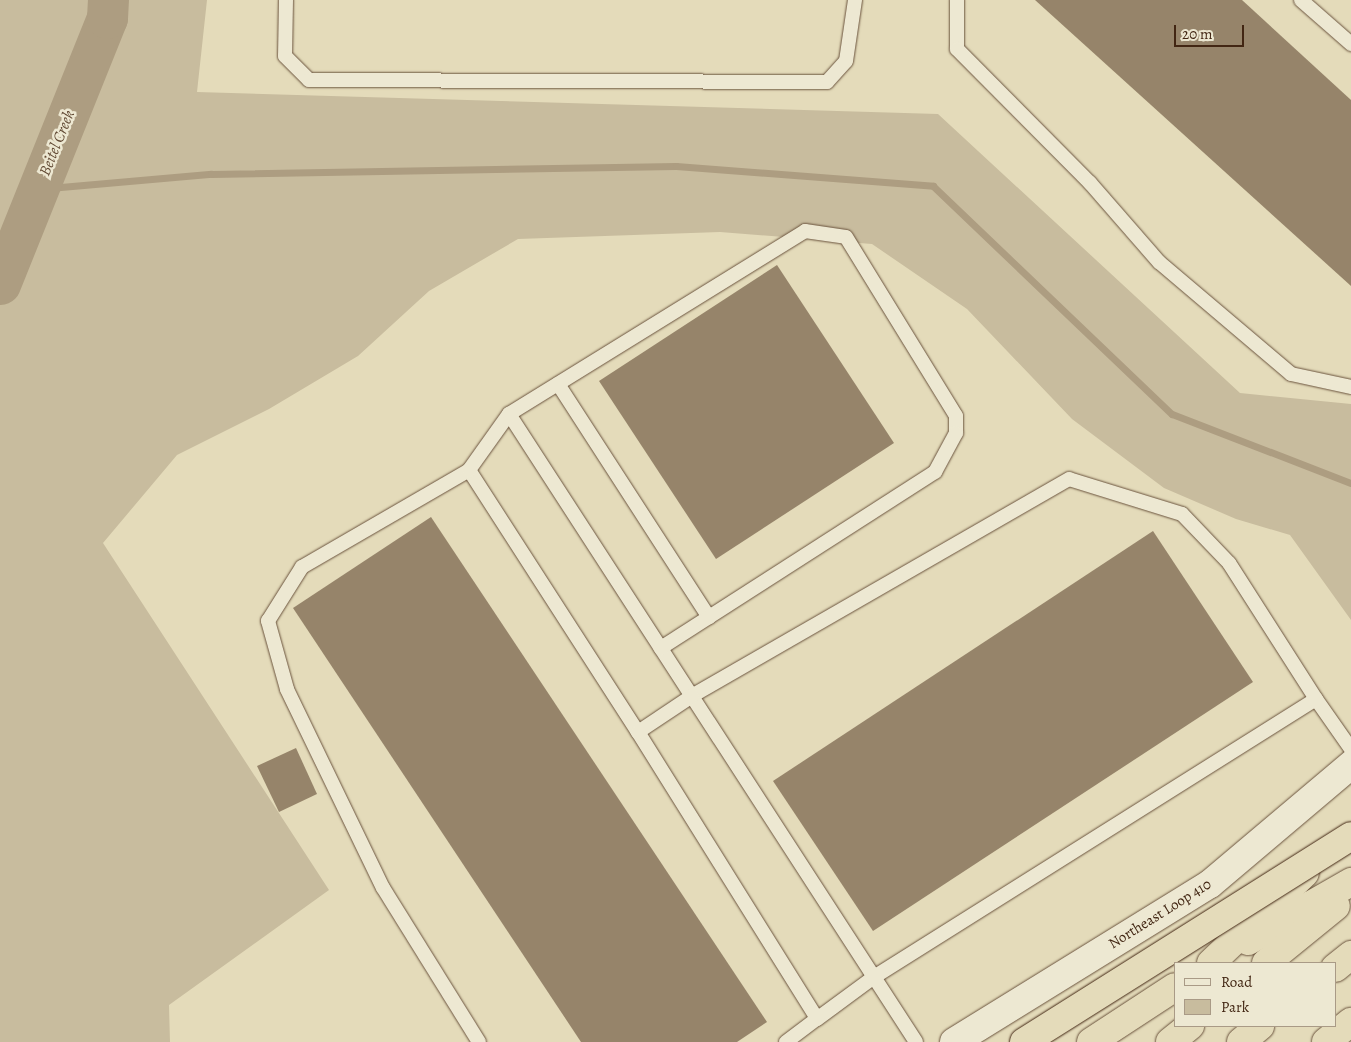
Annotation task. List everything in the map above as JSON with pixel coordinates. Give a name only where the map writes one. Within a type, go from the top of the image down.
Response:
[{"type":"highway","points":[[1211,962],[1351,828]]},
{"type":"highway","points":[[1024,1042],[1351,836]]},
{"type":"highway","points":[[1212,962],[1351,882]]},
{"type":"highway","points":[[1267,962],[1351,894]]},
{"type":"highway","points":[[1336,967],[1351,955]]},
{"type":"highway","points":[[1091,1042],[1174,988]]},
{"type":"highway","points":[[1170,1042],[1189,1027]]},
{"type":"highway","points":[[1241,1042],[1259,1027]]},
{"type":"main road","name":"Northeast Loop 410","points":[[954,1042],[1210,884],[1351,765]]},
{"type":"lane","points":[[286,0],[285,56],[309,80],[827,82],[846,61],[856,0]]},
{"type":"lane","points":[[958,0],[958,49],[1090,183],[1159,262],[1291,374],[1351,387]]},
{"type":"lane","points":[[1301,0],[1351,44]]},
{"type":"lane","points":[[479,1042],[383,888],[287,689],[268,621],[302,567],[469,470],[509,414],[805,231],[846,237],[956,416],[956,433],[934,472],[661,648]]},
{"type":"lane","points":[[558,384],[709,617]]},
{"type":"lane","points":[[509,414],[916,1042]]},
{"type":"lane","points":[[469,470],[638,732],[817,1019]]},
{"type":"lane","points":[[638,732],[692,696],[1069,479],[1182,514],[1229,563],[1351,749]]},
{"type":"lane","points":[[786,1042],[874,977],[1316,698]]},
{"type":"green space","points":[[0,0],[207,0],[197,92],[938,114],[1240,393],[1351,404],[1351,620],[1290,535],[1236,519],[1164,488],[1072,419],[967,309],[872,244],[720,232],[518,239],[429,291],[358,356],[269,409],[177,455],[103,543],[329,890],[169,1005],[170,1042],[0,1042]]},
{"type":"building","points":[[1035,0],[1242,0],[1351,100],[1351,286]]},
{"type":"building","points":[[777,265],[894,443],[716,559],[599,381]]},
{"type":"building","points":[[431,517],[767,1022],[737,1042],[581,1042],[293,608]]},
{"type":"building","points":[[1153,531],[1253,682],[873,931],[773,781]]},
{"type":"building","points":[[296,748],[317,794],[279,812],[257,766]]},
{"type":"waterway","name":"Beitel Creek","points":[[0,284],[107,18],[108,0]]},
{"type":"waterway","points":[[38,189],[211,174],[676,166],[933,186],[1172,414],[1351,483]]}]
